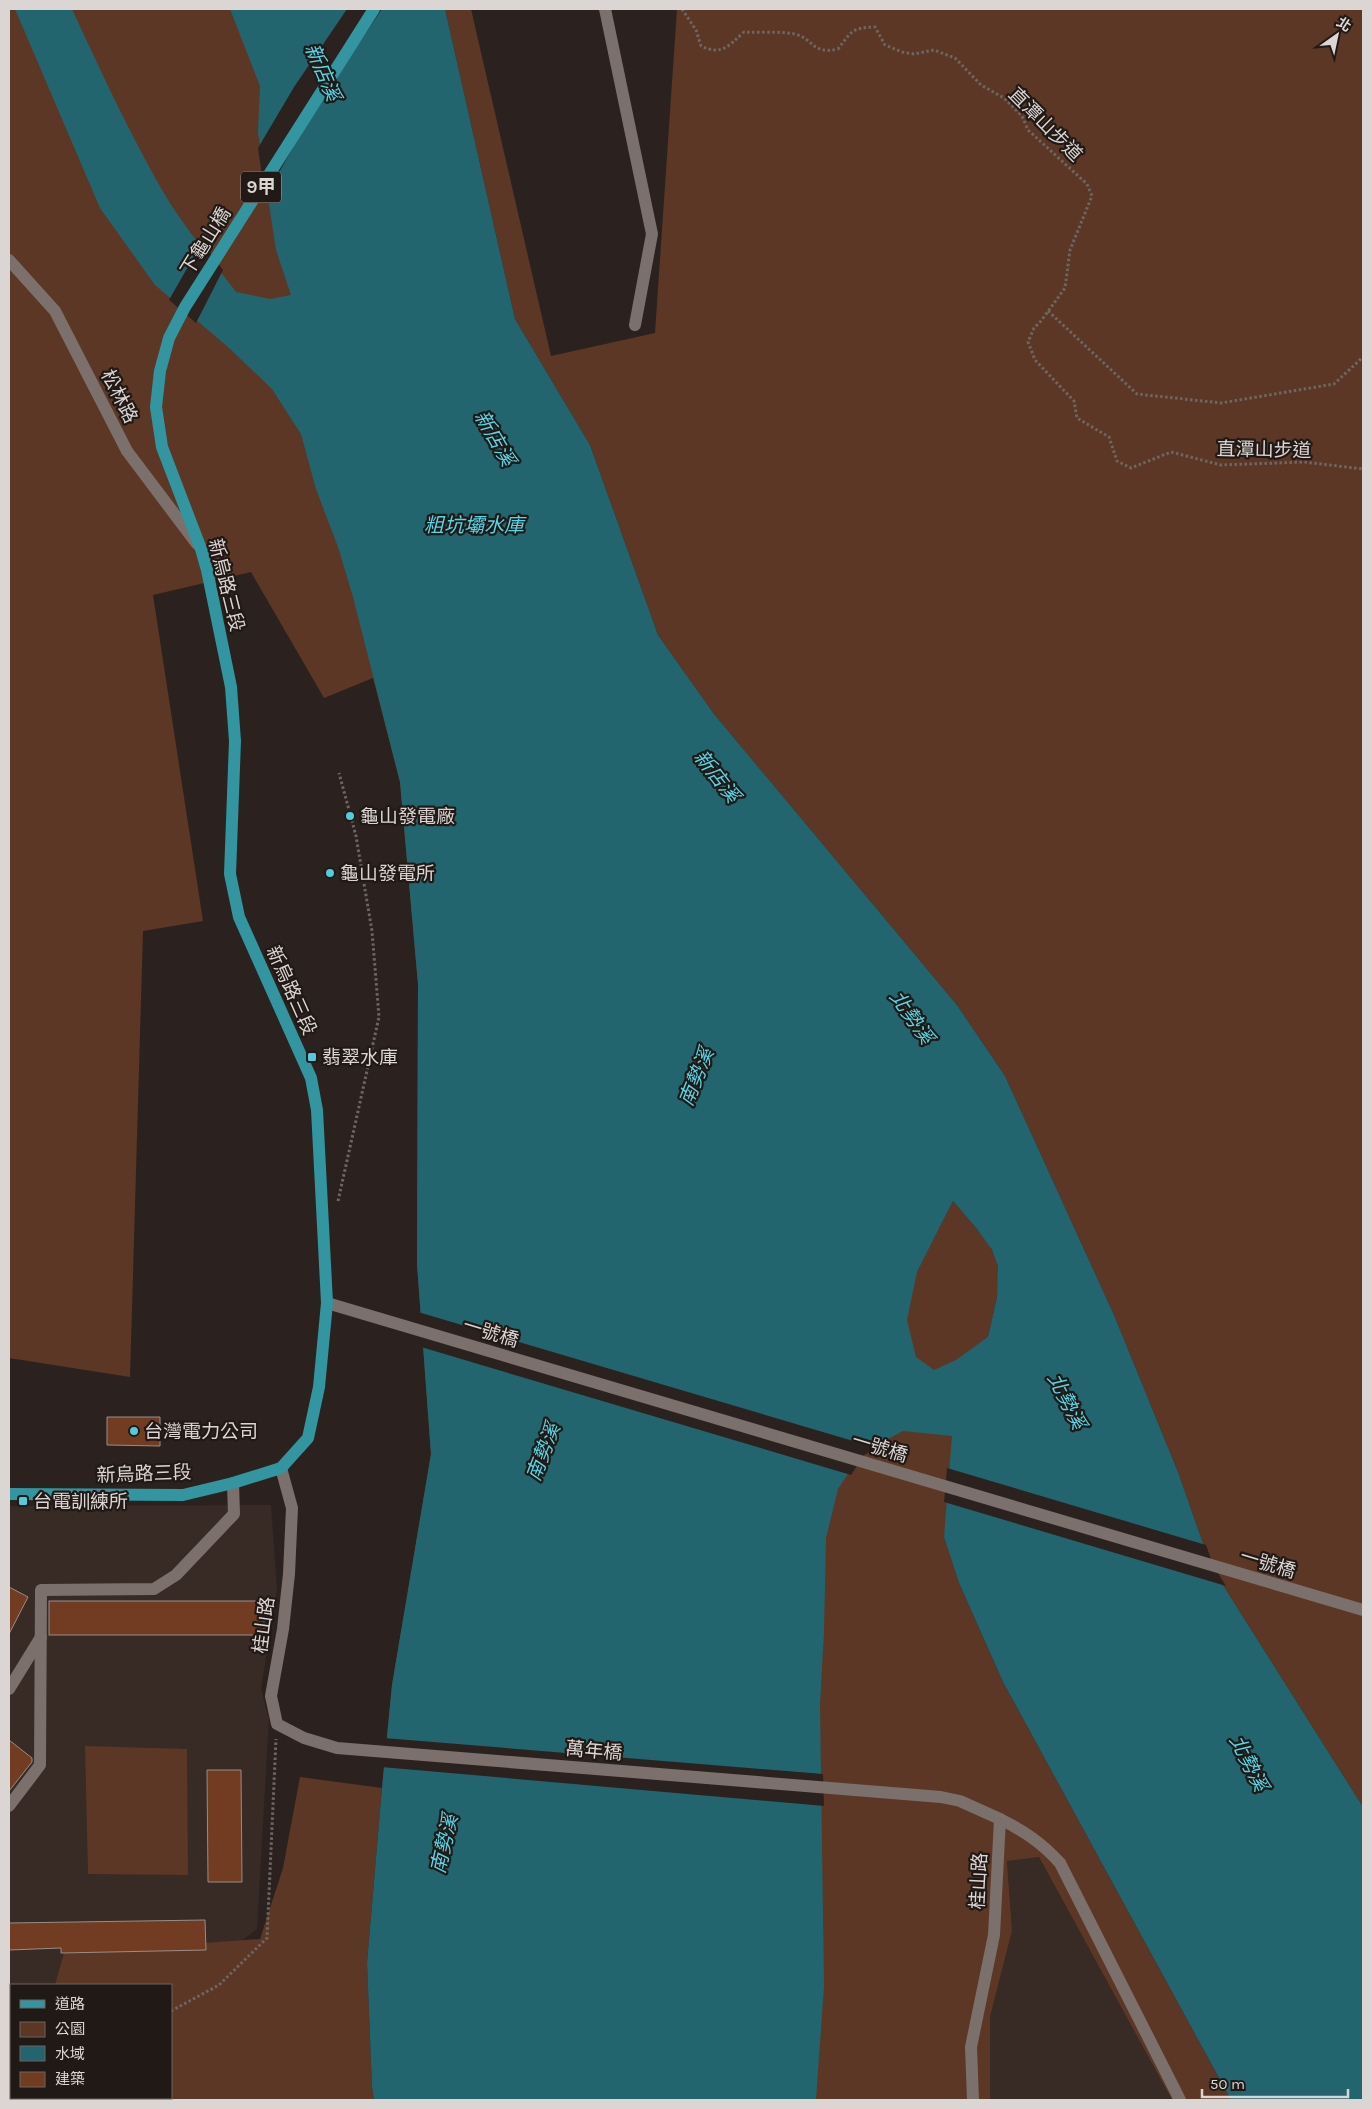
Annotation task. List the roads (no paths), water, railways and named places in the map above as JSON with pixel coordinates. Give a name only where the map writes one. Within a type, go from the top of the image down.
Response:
[{"type":"main road","name":"下龜山橋","points":[[160,371],[170,338],[185,307],[374,9]]},
{"type":"main road","name":"新烏路三段","points":[[9,1494],[183,1494],[233,1483],[281,1468],[308,1438],[319,1387],[327,1303],[325,1230],[317,1110],[311,1078],[239,917],[230,874],[235,741],[231,687],[201,549],[162,447],[156,406],[160,371]]},
{"type":"street","points":[[605,9],[652,234],[635,325]]},
{"type":"street","name":"松林路","points":[[9,260],[55,311],[127,451],[201,549]]},
{"type":"street","name":"一號橋","points":[[327,1303],[1363,1610]]},
{"type":"street","name":"桂山路","points":[[281,1468],[292,1508],[289,1574],[271,1696],[277,1724],[304,1738],[337,1748]]},
{"type":"street","points":[[9,1806],[40,1765],[40,1590],[154,1589],[176,1575],[234,1514],[233,1483]]},
{"type":"street","points":[[9,1689],[41,1637]]},
{"type":"street","name":"萬年橋","points":[[337,1748],[941,1797],[960,1801],[1000,1819]]},
{"type":"street","points":[[1000,1819],[1027,1833],[1046,1847],[1060,1863],[1180,2100]]},
{"type":"street","name":"桂山路","points":[[973,2100],[971,2047],[994,1934],[1000,1819]]},
{"type":"water","points":[[15,9],[72,9],[138,146],[162,190],[179,216],[236,292],[270,299],[291,295],[276,250],[258,132],[260,86],[230,9],[445,9],[515,319],[590,445],[658,635],[714,714],[957,1005],[1005,1076],[1114,1315],[1178,1472],[1211,1566],[1363,1807],[1363,2100],[1231,2100],[1003,1682],[959,1583],[944,1537],[952,1436],[903,1431],[862,1453],[838,1489],[826,1538],[820,1705],[824,1986],[816,2100],[374,2100],[367,1963],[382,1788],[392,1685],[431,1454],[417,1264],[418,984],[400,782],[353,597],[338,547],[316,489],[301,434],[272,389],[228,347],[155,285],[100,208]],"holes":[[[953,1201],[992,1250],[998,1266],[997,1297],[988,1337],[956,1360],[934,1370],[916,1357],[907,1320],[917,1272]]]},
{"type":"place","name":"龜山發電廠","points":[[350,816]]},
{"type":"place","name":"龜山發電所","points":[[330,873]]},
{"type":"place","name":"翡翠水庫","points":[[312,1057]]},
{"type":"place","name":"台灣電力公司","points":[[134,1431]]},
{"type":"place","name":"台電訓練所","points":[[23,1501]]},
{"type":"water label","name":"新店溪","points":[[323,72]]},
{"type":"water label","name":"新店溪","points":[[495,438]]},
{"type":"water label","name":"粗坑壩水庫","points":[[474,525]]},
{"type":"water label","name":"新店溪","points":[[717,776]]},
{"type":"water label","name":"北勢溪","points":[[912,1017]]},
{"type":"water label","name":"南勢溪","points":[[696,1077]]},
{"type":"water label","name":"北勢溪","points":[[1067,1401]]},
{"type":"water label","name":"南勢溪","points":[[543,1452]]},
{"type":"water label","name":"北勢溪","points":[[1249,1763]]},
{"type":"water label","name":"南勢溪","points":[[444,1844]]}]
